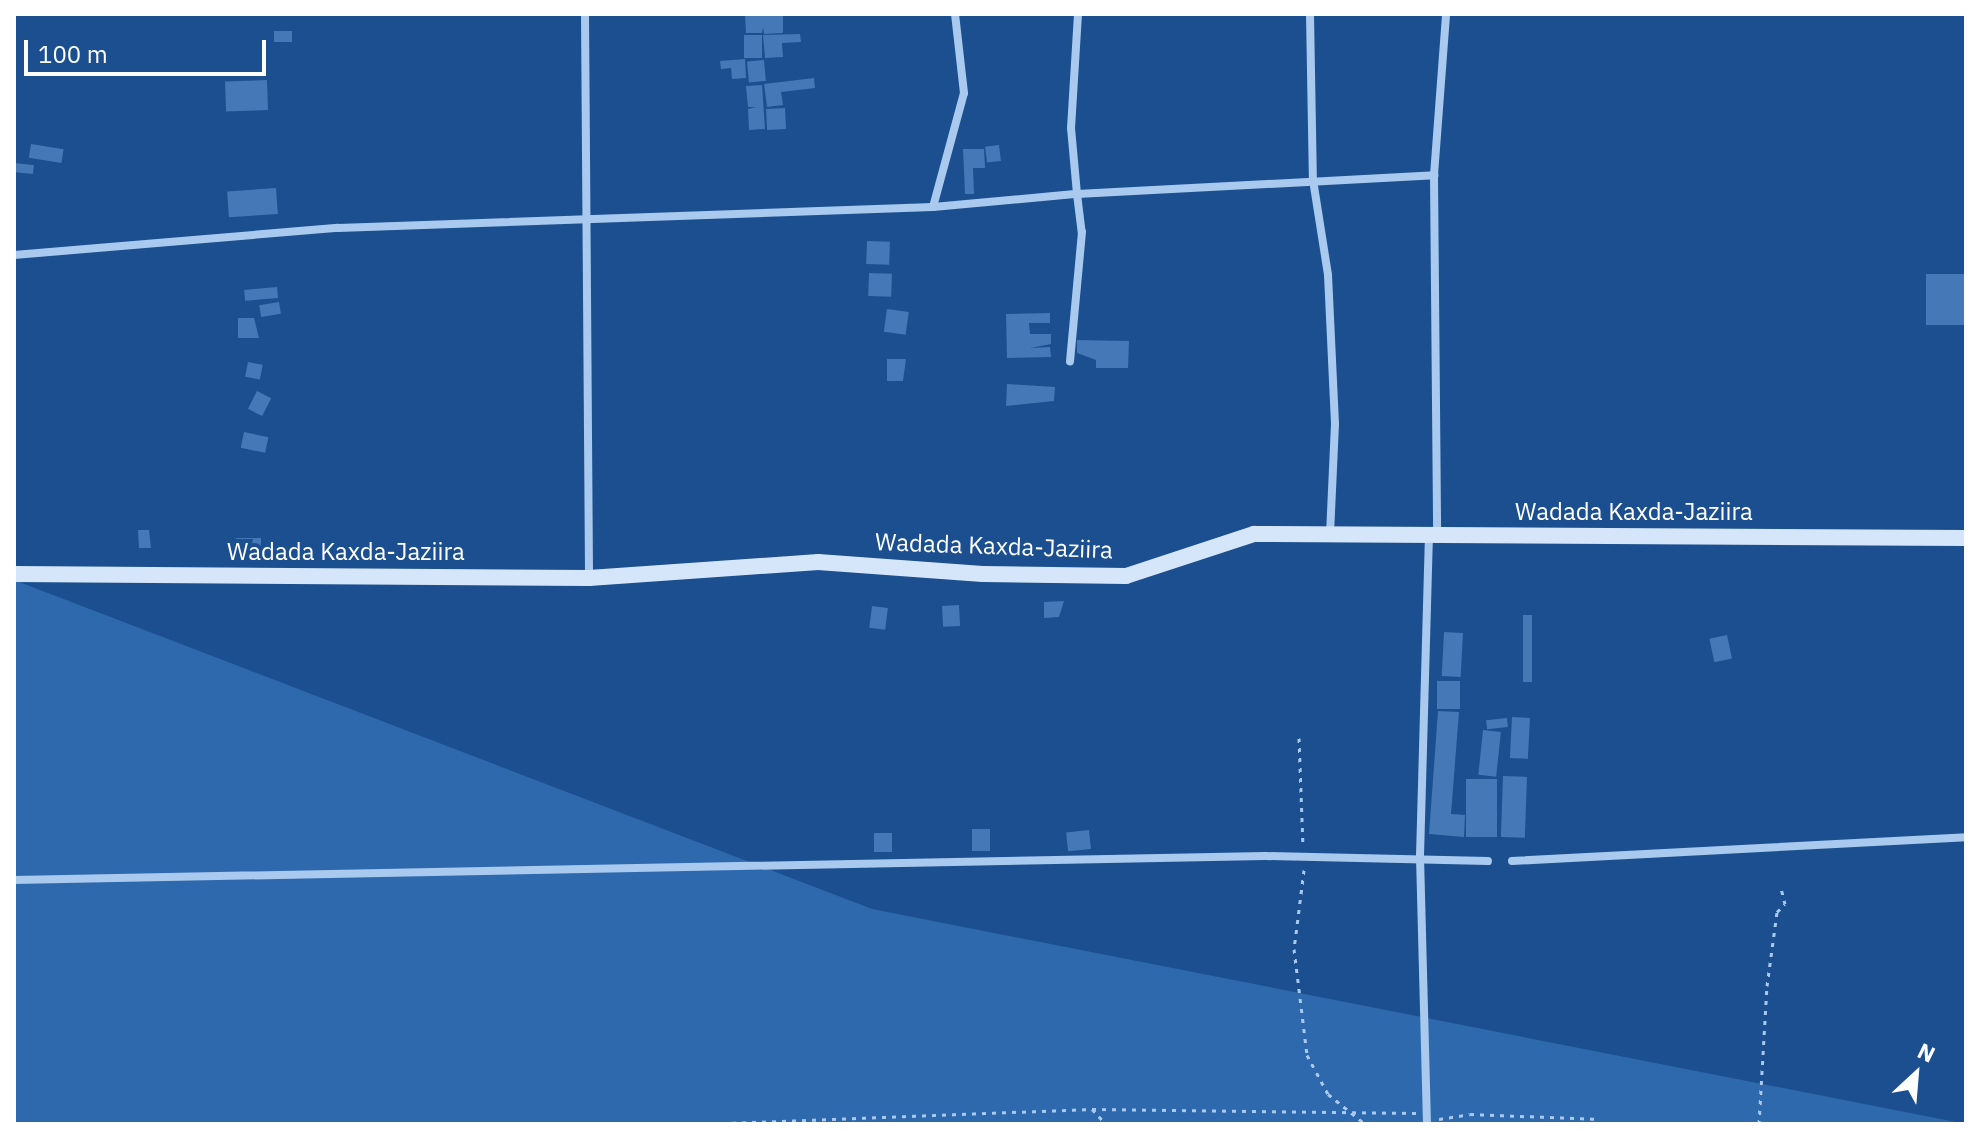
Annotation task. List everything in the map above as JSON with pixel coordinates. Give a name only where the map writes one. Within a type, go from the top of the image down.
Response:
[{"type":"street","points":[[585,14],[591,219],[589,578]]},
{"type":"street","points":[[933,207],[964,93],[955,14]]},
{"type":"street","points":[[1070,361],[1082,232],[1071,128],[1078,14]]},
{"type":"street","points":[[1310,14],[1313,180],[1328,275],[1335,424],[1330,534]]},
{"type":"street","points":[[1426,1120],[1420,856],[1433,535],[1434,175],[1446,14]]},
{"type":"street","points":[[14,255],[338,228],[933,207],[1077,194],[1434,175]]},
{"type":"street","name":"Wadada Kaxda-Jaziira","points":[[14,574],[589,578],[818,562],[983,574],[1126,576],[1254,534],[1966,538]]},
{"type":"street","points":[[1512,861],[1966,837]]},
{"type":"street","points":[[14,880],[1303,856],[1420,856],[1488,861]]},
{"type":"path","points":[[1299,738],[1303,856],[1294,949],[1307,1055],[1328,1094],[1365,1124]]},
{"type":"path","points":[[1759,1124],[1767,986],[1777,912],[1785,904],[1781,888]]},
{"type":"path","points":[[702,1124],[1092,1109],[1347,1112],[1448,1121],[1470,1114],[1600,1119]]},
{"type":"path","points":[[1092,1109],[1106,1124]]},
{"type":"path","points":[[1622,1123],[1642,1124]]},
{"type":"shaded area","points":[[14,580],[872,909],[1966,1124],[14,1124]]},
{"type":"building","points":[[745,14],[783,14],[783,33],[764,34],[763,27],[762,33],[746,33]]},
{"type":"building","points":[[274,31],[292,31],[292,42],[274,42]]},
{"type":"building","points":[[800,34],[801,42],[782,43],[783,57],[765,58],[763,35]]},
{"type":"building","points":[[744,35],[762,35],[762,58],[744,58]]},
{"type":"building","points":[[745,59],[746,78],[732,79],[731,68],[721,69],[720,61]]},
{"type":"building","points":[[764,60],[766,81],[749,82],[747,61]]},
{"type":"building","points":[[814,78],[815,88],[781,92],[783,105],[767,107],[764,84]]},
{"type":"building","points":[[267,80],[268,110],[226,111],[225,81]]},
{"type":"building","points":[[762,85],[765,129],[749,130],[748,109],[756,107],[748,107],[746,86]]},
{"type":"building","points":[[785,108],[786,129],[767,130],[766,109]]},
{"type":"building","points":[[31,144],[64,149],[61,163],[29,158]]},
{"type":"building","points":[[999,145],[1001,161],[987,163],[985,147]]},
{"type":"building","points":[[963,149],[984,149],[985,168],[973,168],[974,194],[965,194]]},
{"type":"building","points":[[14,163],[34,165],[33,174],[14,172]]},
{"type":"building","points":[[276,188],[278,214],[229,217],[227,191]]},
{"type":"building","points":[[867,241],[890,242],[889,265],[866,264]]},
{"type":"building","points":[[869,273],[892,274],[891,297],[868,296]]},
{"type":"building","points":[[1926,274],[1966,274],[1966,325],[1926,325]]},
{"type":"building","points":[[277,287],[278,298],[245,301],[244,290]]},
{"type":"building","points":[[279,302],[281,314],[261,317],[259,305]]},
{"type":"building","points":[[887,309],[909,312],[906,335],[884,332]]},
{"type":"building","points":[[1050,313],[1050,323],[1029,323],[1030,334],[1051,334],[1051,344],[1030,348],[1050,347],[1051,357],[1007,358],[1006,314]]},
{"type":"building","points":[[238,318],[254,318],[259,338],[238,338]]},
{"type":"building","points":[[1077,340],[1129,341],[1128,368],[1096,368],[1096,360],[1077,353]]},
{"type":"building","points":[[887,359],[906,359],[903,381],[887,381]]},
{"type":"building","points":[[248,362],[263,365],[260,380],[245,377]]},
{"type":"building","points":[[1007,384],[1055,387],[1054,401],[1006,406]]},
{"type":"building","points":[[257,391],[271,398],[262,416],[248,409]]},
{"type":"building","points":[[244,432],[268,437],[265,453],[241,448]]},
{"type":"building","points":[[138,530],[149,530],[151,548],[139,548]]},
{"type":"building","points":[[236,538],[261,538],[261,554],[236,554]]},
{"type":"building","points":[[1064,601],[1059,617],[1044,618],[1044,602]]},
{"type":"building","points":[[959,605],[960,626],[943,627],[942,606]]},
{"type":"building","points":[[872,606],[888,608],[885,630],[869,628]]},
{"type":"building","points":[[1523,615],[1532,615],[1532,682],[1523,682]]},
{"type":"building","points":[[1444,632],[1463,633],[1461,677],[1442,676]]},
{"type":"building","points":[[1727,635],[1732,658],[1714,662],[1709,639]]},
{"type":"building","points":[[1437,681],[1460,681],[1460,709],[1437,709]]},
{"type":"building","points":[[1438,711],[1459,712],[1451,814],[1465,815],[1464,837],[1429,834]]},
{"type":"building","points":[[1512,717],[1530,718],[1528,759],[1510,758]]},
{"type":"building","points":[[1507,718],[1508,727],[1487,729],[1486,720]]},
{"type":"building","points":[[1483,730],[1501,732],[1496,777],[1478,775]]},
{"type":"building","points":[[1503,776],[1527,777],[1525,838],[1501,837]]},
{"type":"building","points":[[1466,779],[1497,779],[1497,837],[1466,837]]},
{"type":"building","points":[[972,829],[990,829],[990,851],[972,851]]},
{"type":"building","points":[[1089,830],[1091,849],[1068,851],[1066,832]]},
{"type":"building","points":[[874,833],[892,833],[892,852],[874,852]]}]
